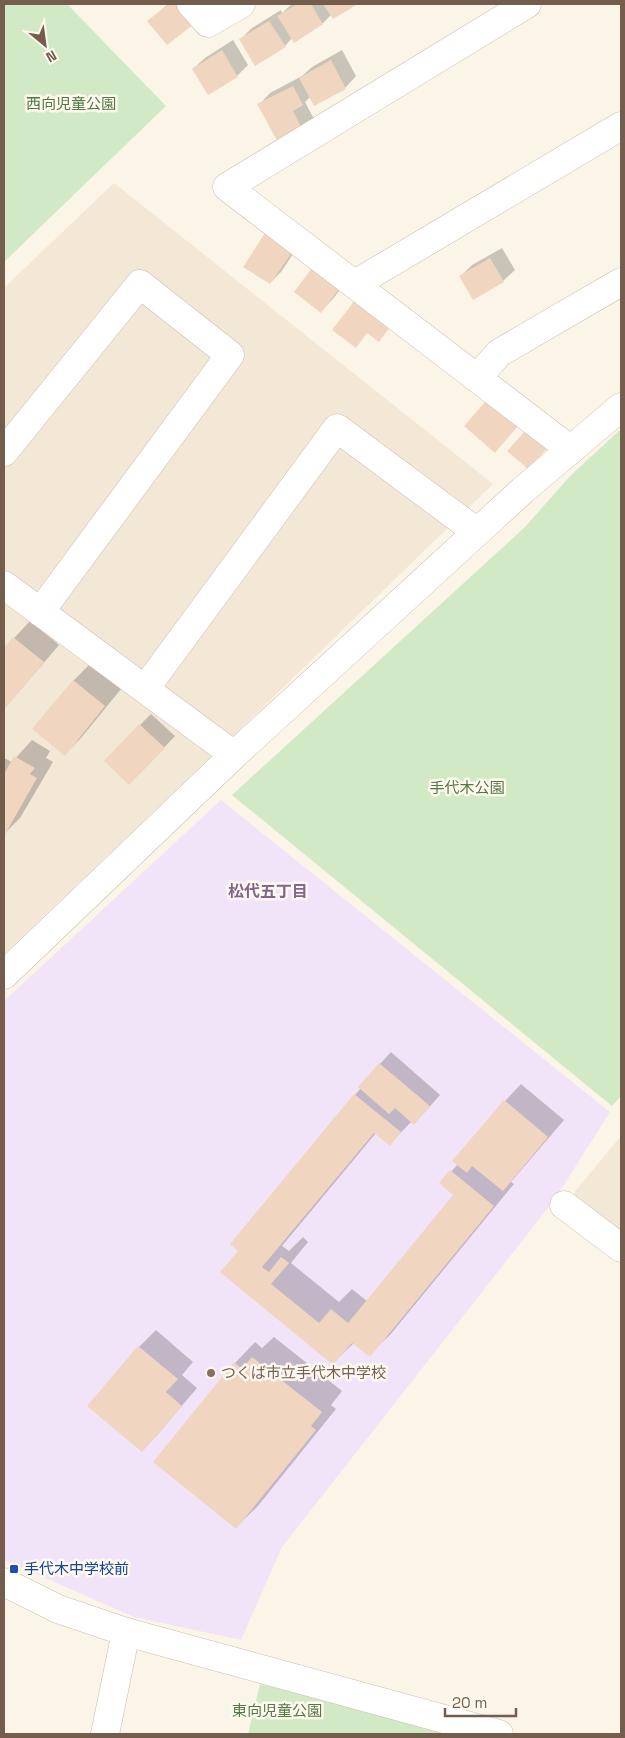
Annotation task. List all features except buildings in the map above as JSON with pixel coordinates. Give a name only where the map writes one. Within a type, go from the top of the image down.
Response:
[{"type":"street","points":[[191,4],[208,24],[241,4]]},
{"type":"street","points":[[527,4],[227,187],[571,450]]},
{"type":"street","points":[[355,284],[621,126]]},
{"type":"street","points":[[477,378],[499,354],[621,282]]},
{"type":"street","points":[[4,452],[140,284],[230,355],[40,612]]},
{"type":"street","points":[[4,975],[234,755],[523,490],[621,407]]},
{"type":"street","points":[[145,689],[337,428],[477,532]]},
{"type":"street","points":[[4,585],[234,755]]},
{"type":"street","points":[[564,1205],[621,1248]]},
{"type":"street","points":[[4,1582],[58,1608],[126,1632],[454,1728],[499,1734]]},
{"type":"street","points":[[105,1734],[126,1632]]},
{"type":"shaded area","points":[[114,183],[493,484],[257,713],[4,954],[4,288]]},
{"type":"shaded area","name":"つくば市立手代木中学校","points":[[221,800],[610,1112],[555,1199],[282,1547],[241,1640],[134,1617],[4,1560],[4,1001]]},
{"type":"shaded area","points":[[621,1136],[621,1248],[564,1205]]},
{"type":"green space","name":"西向児童公園","points":[[4,4],[67,4],[166,106],[4,262]]},
{"type":"green space","name":"手代木公園","points":[[621,429],[621,1096],[612,1106],[232,795],[525,527],[570,476]]},
{"type":"green space","name":"東向児童公園","points":[[260,1684],[450,1729],[449,1734],[248,1734]]},
{"type":"place","name":"つくば市立手代木中学校","points":[[211,1373]]},
{"type":"place","name":"手代木中学校前","points":[[14,1569]]},
{"type":"district","name":"松代五丁目","points":[[268,891]]}]
